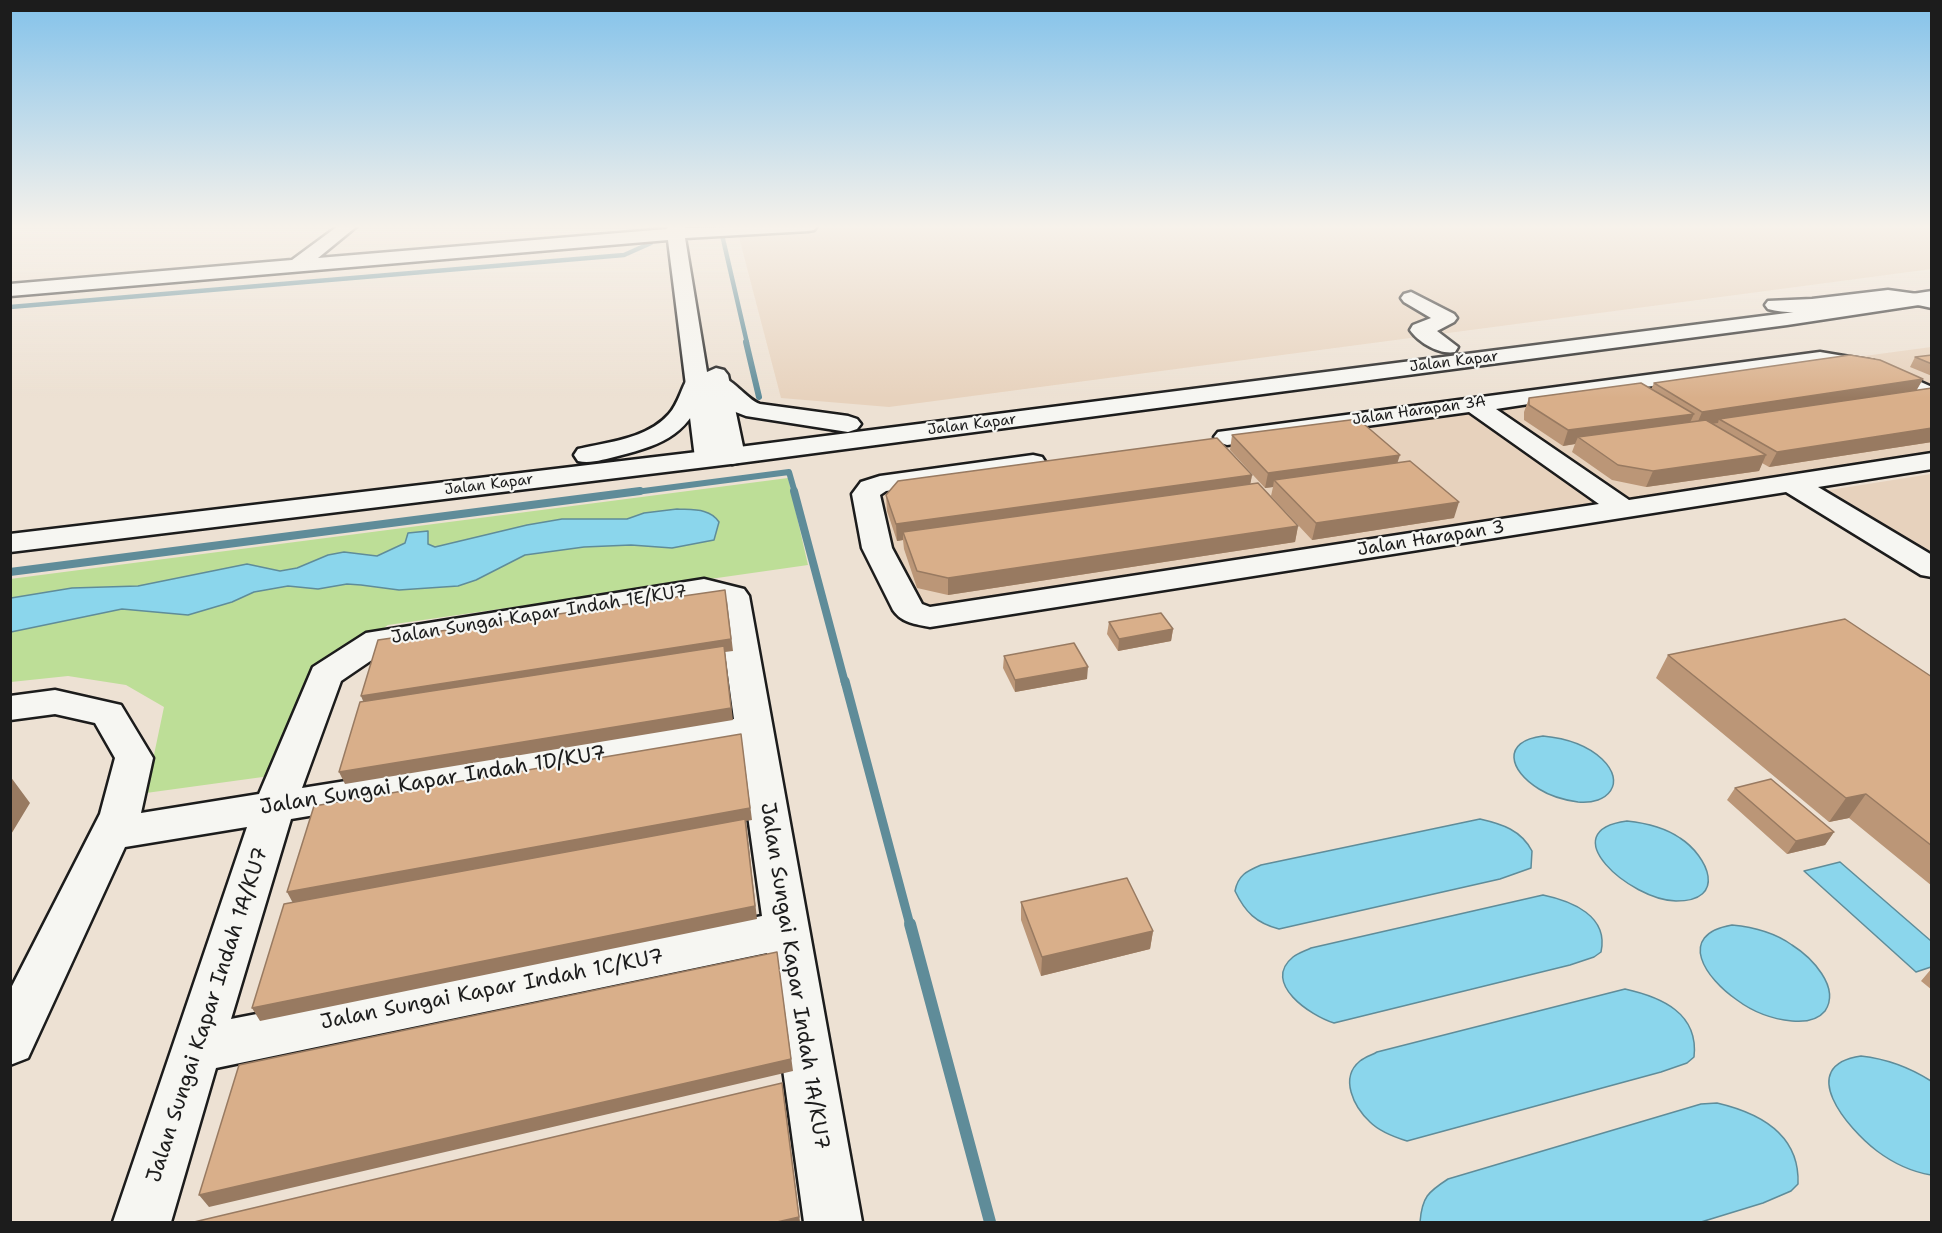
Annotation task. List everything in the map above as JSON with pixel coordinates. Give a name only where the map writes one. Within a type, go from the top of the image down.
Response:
[{"type":"main road","points":[[10,290],[87,284]]},
{"type":"main road","points":[[692,284],[719,449]]},
{"type":"main road","name":"Jalan Kapar","points":[[10,526],[571,459],[719,449],[848,424],[1775,305],[1930,297]]},
{"type":"main road","name":"Jalan Kapar","points":[[10,543],[719,449],[1787,319],[1930,297]]},
{"type":"main road","points":[[1411,298],[1447,318],[1421,330],[1447,347]]},
{"type":"main road","name":"Jalan Harapan 3A","points":[[1212,439],[1820,358],[1866,366],[1932,396]]},
{"type":"main road","points":[[707,382],[742,406],[755,411],[848,424]]},
{"type":"main road","points":[[571,459],[637,443],[660,432],[677,421],[688,402],[707,382]]},
{"type":"main road","points":[[1473,404],[1624,509]]},
{"type":"main road","name":"Jalan Harapan 3","points":[[1057,460],[880,484],[871,488],[866,494],[877,548],[909,610],[918,615],[930,617],[1932,461]]},
{"type":"main road","points":[[1791,483],[1932,568]]},
{"type":"main road","name":"Jalan Sungai Kapar Indah 1E/KU7","points":[[274,807],[326,675],[378,640],[704,589],[733,596],[755,729]]},
{"type":"main road","points":[[10,708],[55,702],[108,714],[134,758],[120,814],[10,1042]]},
{"type":"main road","name":"Jalan Sungai Kapar Indah 1D/KU7","points":[[110,834],[755,729]]},
{"type":"main road","name":"Jalan Sungai Kapar Indah 1A/KU7","points":[[755,729],[833,1222]]},
{"type":"main road","name":"Jalan Sungai Kapar Indah 1A/KU7","points":[[142,1222],[274,807]]},
{"type":"main road","name":"Jalan Sungai Kapar Indah 1C/KU7","points":[[198,1049],[787,930]]},
{"type":"shaded area","points":[[751,284],[1822,284],[889,407],[781,398]]},
{"type":"shaded area","points":[[1931,347],[1931,456],[926,611],[916,606],[883,540],[875,495],[883,488]]},
{"type":"shaded area","points":[[1931,474],[1931,554],[1817,492]]},
{"type":"green space","points":[[788,478],[808,565],[388,625],[309,680],[270,776],[146,793],[164,707],[126,685],[68,676],[11,682],[10,579]]},
{"type":"water","points":[[677,509],[706,512],[715,517],[719,522],[714,540],[672,548],[631,545],[584,547],[525,555],[476,580],[458,586],[399,590],[347,584],[318,589],[288,586],[254,592],[232,602],[188,615],[122,609],[11,632],[11,598],[72,588],[138,586],[247,564],[280,571],[297,568],[328,555],[344,552],[377,556],[405,543],[408,533],[428,531],[428,544],[435,547],[562,519],[627,519],[644,513]]},
{"type":"water","points":[[1543,736],[1574,743],[1596,754],[1613,776],[1611,791],[1598,800],[1578,802],[1552,796],[1529,782],[1516,766],[1515,750],[1520,744],[1530,739]]},
{"type":"water","points":[[1480,819],[1496,823],[1517,833],[1532,851],[1531,868],[1500,879],[1279,929],[1252,916],[1235,891],[1238,881],[1244,874],[1261,865]]},
{"type":"water","points":[[1627,821],[1661,828],[1690,846],[1705,866],[1708,876],[1708,886],[1702,894],[1692,899],[1676,901],[1658,898],[1620,878],[1606,864],[1597,850],[1596,838],[1605,827]]},
{"type":"water","points":[[1840,862],[1931,941],[1931,967],[1916,972],[1804,871]]},
{"type":"water","points":[[1543,895],[1565,901],[1586,912],[1599,929],[1602,939],[1601,952],[1594,957],[1570,965],[1334,1023],[1302,1006],[1286,987],[1283,977],[1285,967],[1293,957],[1311,948]]},
{"type":"water","points":[[1732,925],[1771,933],[1800,950],[1815,965],[1827,983],[1829,1002],[1825,1011],[1814,1019],[1805,1021],[1777,1019],[1750,1008],[1715,981],[1707,970],[1700,948],[1704,938],[1715,930]]},
{"type":"water","points":[[1625,989],[1664,1002],[1684,1018],[1694,1042],[1694,1057],[1687,1063],[1661,1072],[1407,1141],[1387,1134],[1374,1126],[1354,1101],[1350,1076],[1362,1060],[1377,1052]]},
{"type":"water","points":[[1861,1056],[1898,1064],[1931,1081],[1931,1175],[1896,1163],[1877,1151],[1853,1128],[1833,1099],[1829,1085],[1831,1072],[1841,1062]]},
{"type":"water","points":[[1717,1103],[1733,1107],[1762,1120],[1785,1139],[1797,1167],[1798,1184],[1791,1191],[1763,1203],[1701,1222],[1420,1222],[1422,1207],[1427,1196],[1448,1179],[1701,1104]]},
{"type":"building","points":[[1850,355],[1880,360],[1923,379],[1702,412],[1654,383]]},
{"type":"building","points":[[1932,355],[1932,364],[1915,357]]},
{"type":"building","points":[[1641,383],[1694,414],[1568,430],[1529,405],[1529,398]]},
{"type":"building","points":[[1932,388],[1932,428],[1777,452],[1719,419]]},
{"type":"building","points":[[1358,419],[1400,455],[1268,473],[1232,435]]},
{"type":"building","points":[[1706,420],[1766,455],[1653,471],[1618,465],[1578,437]]},
{"type":"building","points":[[1217,438],[1252,475],[896,524],[886,495],[898,481]]},
{"type":"building","points":[[1410,461],[1459,502],[1316,523],[1274,480]]},
{"type":"building","points":[[1258,483],[1298,526],[948,578],[917,571],[903,532]]},
{"type":"building","points":[[725,590],[731,639],[361,696],[378,640]]},
{"type":"building","points":[[1161,613],[1173,629],[1119,639],[1109,622]]},
{"type":"building","points":[[1845,619],[1932,677],[1932,846],[1866,794],[1846,798],[1668,655]]},
{"type":"building","points":[[1074,643],[1088,667],[1015,680],[1004,656]]},
{"type":"building","points":[[724,646],[731,708],[339,772],[360,702]]},
{"type":"building","points":[[741,734],[750,808],[287,892],[314,806]]},
{"type":"building","points":[[1771,779],[1834,832],[1796,841],[1735,788]]},
{"type":"building","points":[[745,819],[755,906],[252,1008],[284,904]]},
{"type":"building","points":[[1127,878],[1153,931],[1042,957],[1021,902]]},
{"type":"building","points":[[777,952],[791,1059],[199,1195],[239,1065]]},
{"type":"building","points":[[782,1083],[799,1217],[777,1222],[194,1222]]},
{"type":"waterway","points":[[10,307],[287,284]]},
{"type":"waterway","points":[[733,284],[747,343]]},
{"type":"waterway","points":[[746,342],[759,397]]},
{"type":"waterway","points":[[628,493],[789,472],[795,493]]},
{"type":"waterway","points":[[10,572],[640,491]]},
{"type":"waterway","points":[[794,491],[845,683]]},
{"type":"waterway","points":[[845,681],[910,925]]},
{"type":"waterway","points":[[910,924],[990,1222]]}]
